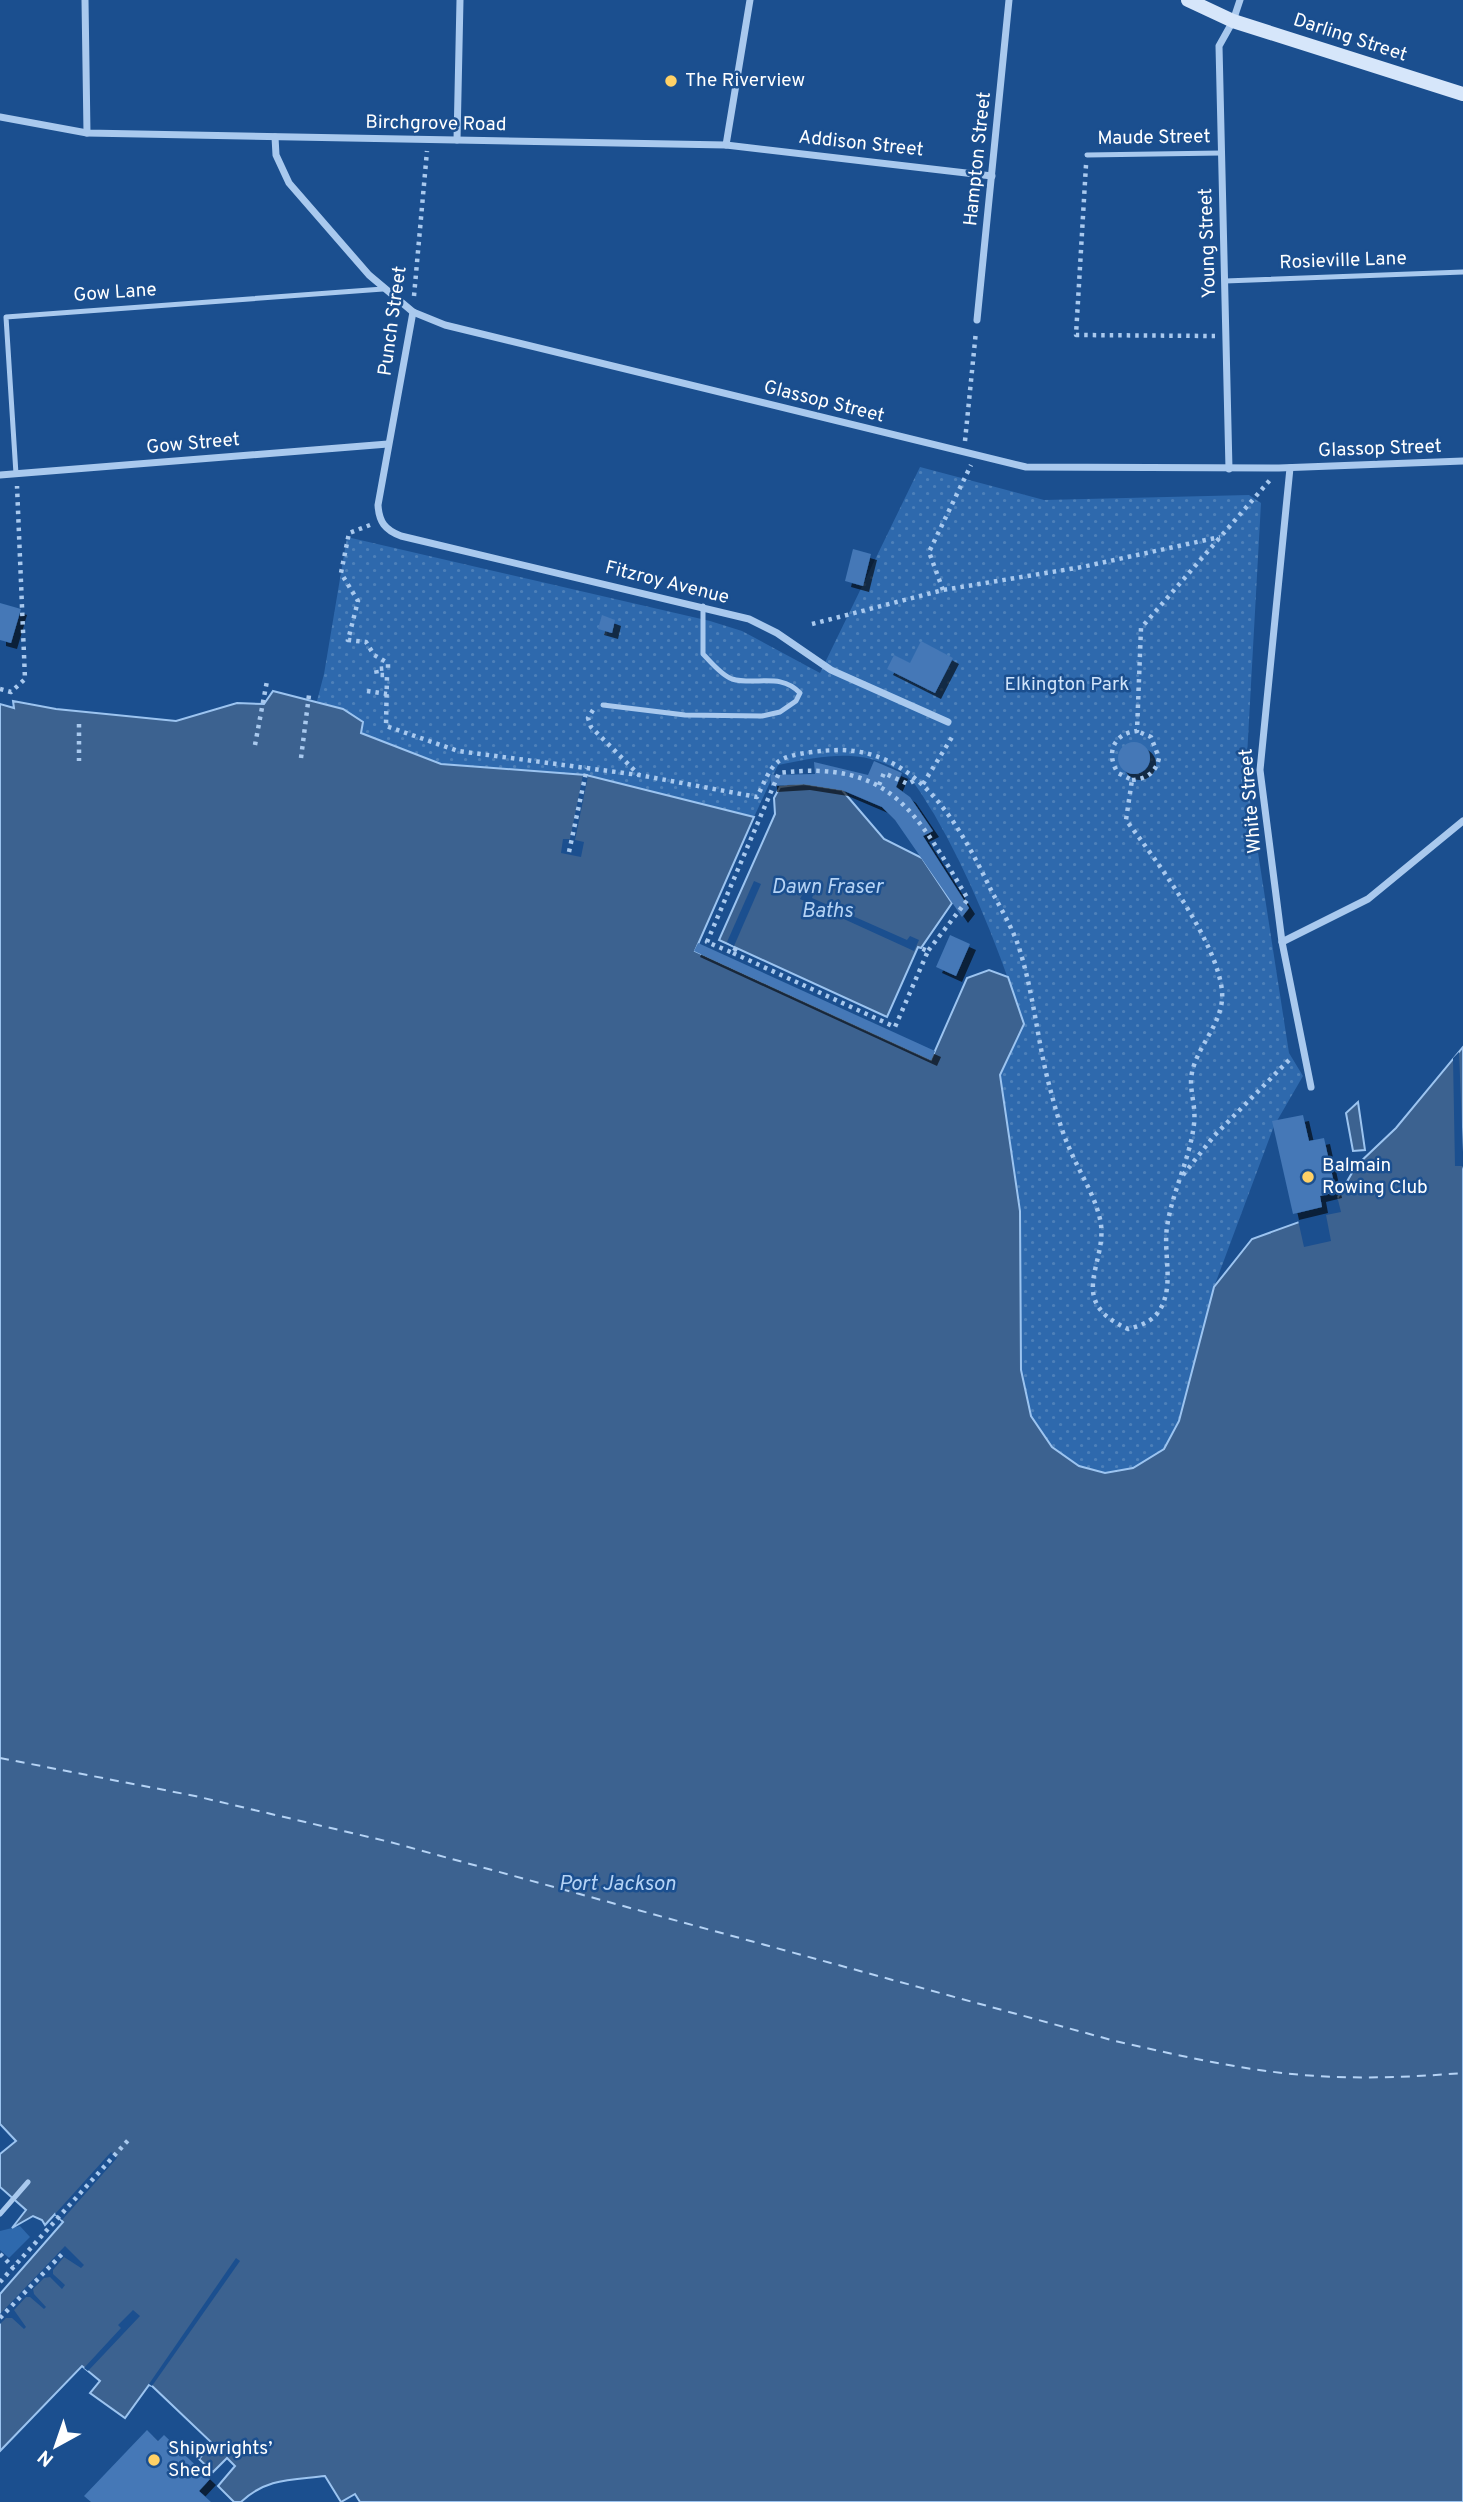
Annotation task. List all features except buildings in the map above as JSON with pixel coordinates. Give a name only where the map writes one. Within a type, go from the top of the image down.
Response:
[{"type":"street","points":[[85,0],[87,133]]},
{"type":"street","points":[[457,140],[460,0]]},
{"type":"street","points":[[726,145],[751,0]]},
{"type":"street","name":"Hampton Street","points":[[977,320],[1009,0]]},
{"type":"street","name":"Darling Street","points":[[1188,0],[1233,21],[1463,94]]},
{"type":"street","name":"Young Street","points":[[1229,468],[1219,46],[1233,21],[1240,0]]},
{"type":"street","name":"Birchgrove Road","points":[[0,117],[87,133],[726,145]]},
{"type":"street","name":"Glassop Street","points":[[275,137],[276,155],[289,183],[383,289],[413,312],[445,324],[1026,467],[1290,468],[1463,461]]},
{"type":"street","name":"Addison Street","points":[[726,145],[992,176]]},
{"type":"street","name":"Punch Street","points":[[381,522],[378,505],[413,312]]},
{"type":"street","name":"Gow Street","points":[[0,475],[388,443]]},
{"type":"street","name":"White Street","points":[[1290,468],[1260,770],[1282,942],[1311,1087]]},
{"type":"street","name":"Fitzroy Avenue","points":[[381,522],[387,529],[401,536],[703,606],[763,625],[831,670],[948,722]]},
{"type":"street","points":[[1282,942],[1368,899],[1463,821]]},
{"type":"lane","name":"Maude Street","points":[[1087,155],[1221,153]]},
{"type":"lane","name":"Rosieville Lane","points":[[1225,281],[1463,272]]},
{"type":"lane","name":"Gow Lane","points":[[16,474],[6,317],[383,289]]},
{"type":"lane","points":[[603,705],[685,715],[762,716],[780,712],[796,701],[800,693],[794,686],[776,680],[732,679],[714,666],[703,654],[703,606]]},
{"type":"lane","points":[[0,2214],[28,2182]]},
{"type":"path","name":"Punch Street","points":[[413,312],[428,140]]},
{"type":"path","points":[[1087,155],[1076,335],[1226,336]]},
{"type":"path","points":[[963,452],[977,320]]},
{"type":"path","points":[[943,590],[929,552],[976,455]]},
{"type":"path","points":[[1137,731],[1141,628],[1279,468]]},
{"type":"path","points":[[0,689],[11,692],[25,679],[16,474]]},
{"type":"path","points":[[381,522],[349,533],[341,573],[358,601],[348,640],[366,642],[378,659],[388,663],[388,668],[376,669],[377,675],[387,675],[386,726],[458,751],[639,775],[757,797],[780,759],[819,751],[839,750],[882,761],[923,784],[947,810],[961,831],[1017,942],[1051,1092],[1070,1152],[1095,1198],[1102,1226],[1092,1290],[1102,1314],[1128,1329],[1144,1324],[1159,1312],[1167,1292],[1167,1229],[1194,1123],[1191,1080],[1197,1056],[1218,1015],[1222,992],[1215,966],[1169,877],[1126,820],[1132,780]]},
{"type":"path","points":[[812,624],[943,590],[1082,567],[1221,537]]},
{"type":"path","points":[[255,745],[267,681]]},
{"type":"path","points":[[368,691],[387,694]]},
{"type":"path","points":[[301,758],[309,695]]},
{"type":"path","points":[[603,705],[594,709],[588,718],[591,727],[639,775]]},
{"type":"path","points":[[79,724],[79,761]]},
{"type":"path","points":[[923,784],[959,726]]},
{"type":"path","points":[[1137,731],[1151,737],[1160,758],[1154,772],[1140,780],[1132,780],[1118,773],[1111,757],[1115,741],[1129,732],[1137,731]]},
{"type":"path","points":[[569,852],[587,768]]},
{"type":"path","points":[[813,769],[852,774],[879,785],[908,807],[968,899],[928,951],[895,1027],[735,951],[707,942],[779,773],[813,769]]},
{"type":"path","points":[[879,785],[884,773],[908,784],[916,779]]},
{"type":"path","points":[[918,947],[928,951]]},
{"type":"path","points":[[1181,1178],[1214,1136],[1302,1048]]},
{"type":"path","points":[[0,2282],[131,2137]]},
{"type":"path","points":[[0,2318],[63,2253]]},
{"type":"path","points":[[0,2254],[13,2267]]},
{"type":"green space","name":"Elkington Park","points":[[920,467],[1044,500],[1249,495],[1261,503],[1246,775],[1289,1053],[1303,1076],[1274,1126],[1214,1287],[1179,1421],[1164,1449],[1133,1468],[1105,1473],[1079,1466],[1052,1447],[1031,1416],[1021,1370],[1020,1211],[1000,1075],[1024,1024],[995,943],[961,865],[934,814],[907,776],[886,764],[856,756],[826,757],[778,765],[754,817],[586,775],[441,764],[361,733],[343,709],[317,701],[347,537],[710,621],[742,631],[820,673]]},
{"type":"green space","points":[[20,2226],[30,2237],[9,2258],[0,2250],[0,2231]]},
{"type":"water","name":"Port Jackson","points":[[273,691],[343,709],[363,722],[361,733],[441,764],[586,775],[754,817],[695,951],[931,1060],[967,978],[989,970],[1008,977],[1024,1024],[1000,1075],[1020,1211],[1021,1370],[1031,1416],[1052,1447],[1079,1466],[1105,1473],[1133,1468],[1164,1449],[1179,1421],[1214,1287],[1252,1239],[1330,1211],[1356,1166],[1396,1128],[1463,1047],[1463,2502],[360,2502],[355,2494],[341,2502],[325,2476],[270,2484],[241,2502],[234,2502],[218,2486],[235,2466],[227,2458],[213,2472],[199,2459],[212,2443],[152,2386],[149,2385],[125,2418],[90,2393],[100,2381],[82,2366],[0,2451],[0,2294],[63,2222],[55,2214],[45,2225],[42,2220],[33,2216],[12,2228],[26,2210],[0,2187],[0,2154],[16,2141],[0,2124],[0,704],[14,708],[13,701],[56,709],[176,721],[237,703],[264,704]]},
{"type":"water","name":"Dawn Fraser Baths","points":[[804,784],[842,790],[884,839],[922,858],[952,903],[921,948],[918,947],[887,1017],[719,940],[775,814],[774,798],[780,787]]},
{"type":"water","points":[[1358,1102],[1365,1150],[1353,1151],[1346,1113]]},
{"type":"pier","points":[[583,775],[588,776],[575,840],[584,842],[581,857],[561,853],[563,839],[570,839]]},
{"type":"pier","points":[[754,881],[761,884],[734,946],[727,942]]},
{"type":"pier","points":[[805,889],[814,893],[812,898],[907,940],[910,936],[919,940],[914,951],[800,899]]},
{"type":"pier","points":[[1459,1052],[1463,1169],[1462,1166],[1455,1166],[1453,1058]]},
{"type":"pier","points":[[1336,1192],[1341,1212],[1326,1215],[1331,1241],[1304,1247],[1298,1220],[1327,1208]]},
{"type":"pier","points":[[111,2152],[117,2158],[62,2220],[55,2214]]},
{"type":"pier","points":[[65,2246],[84,2265],[81,2268],[64,2257],[53,2270],[53,2274],[65,2285],[62,2289],[50,2277],[44,2278],[33,2289],[34,2294],[46,2307],[44,2309],[30,2297],[26,2297],[14,2310],[26,2327],[24,2329],[12,2318],[6,2318],[0,2324],[0,2314]]},
{"type":"pier","points":[[236,2258],[240,2261],[152,2386],[149,2384]]},
{"type":"pier","points":[[133,2310],[140,2316],[88,2371],[84,2368],[121,2328],[118,2325]]},
{"type":"ferry route","points":[[0,1758],[195,1796],[390,1842],[1115,2041],[1165,2052],[1241,2067],[1317,2076],[1390,2077],[1463,2073]]},
{"type":"place","name":"The Riverview","points":[[671,81]]},
{"type":"place","name":"Balmain Rowing Club","points":[[1308,1177]]},
{"type":"place","name":"Shipwrights’ Shed","points":[[154,2460]]}]
